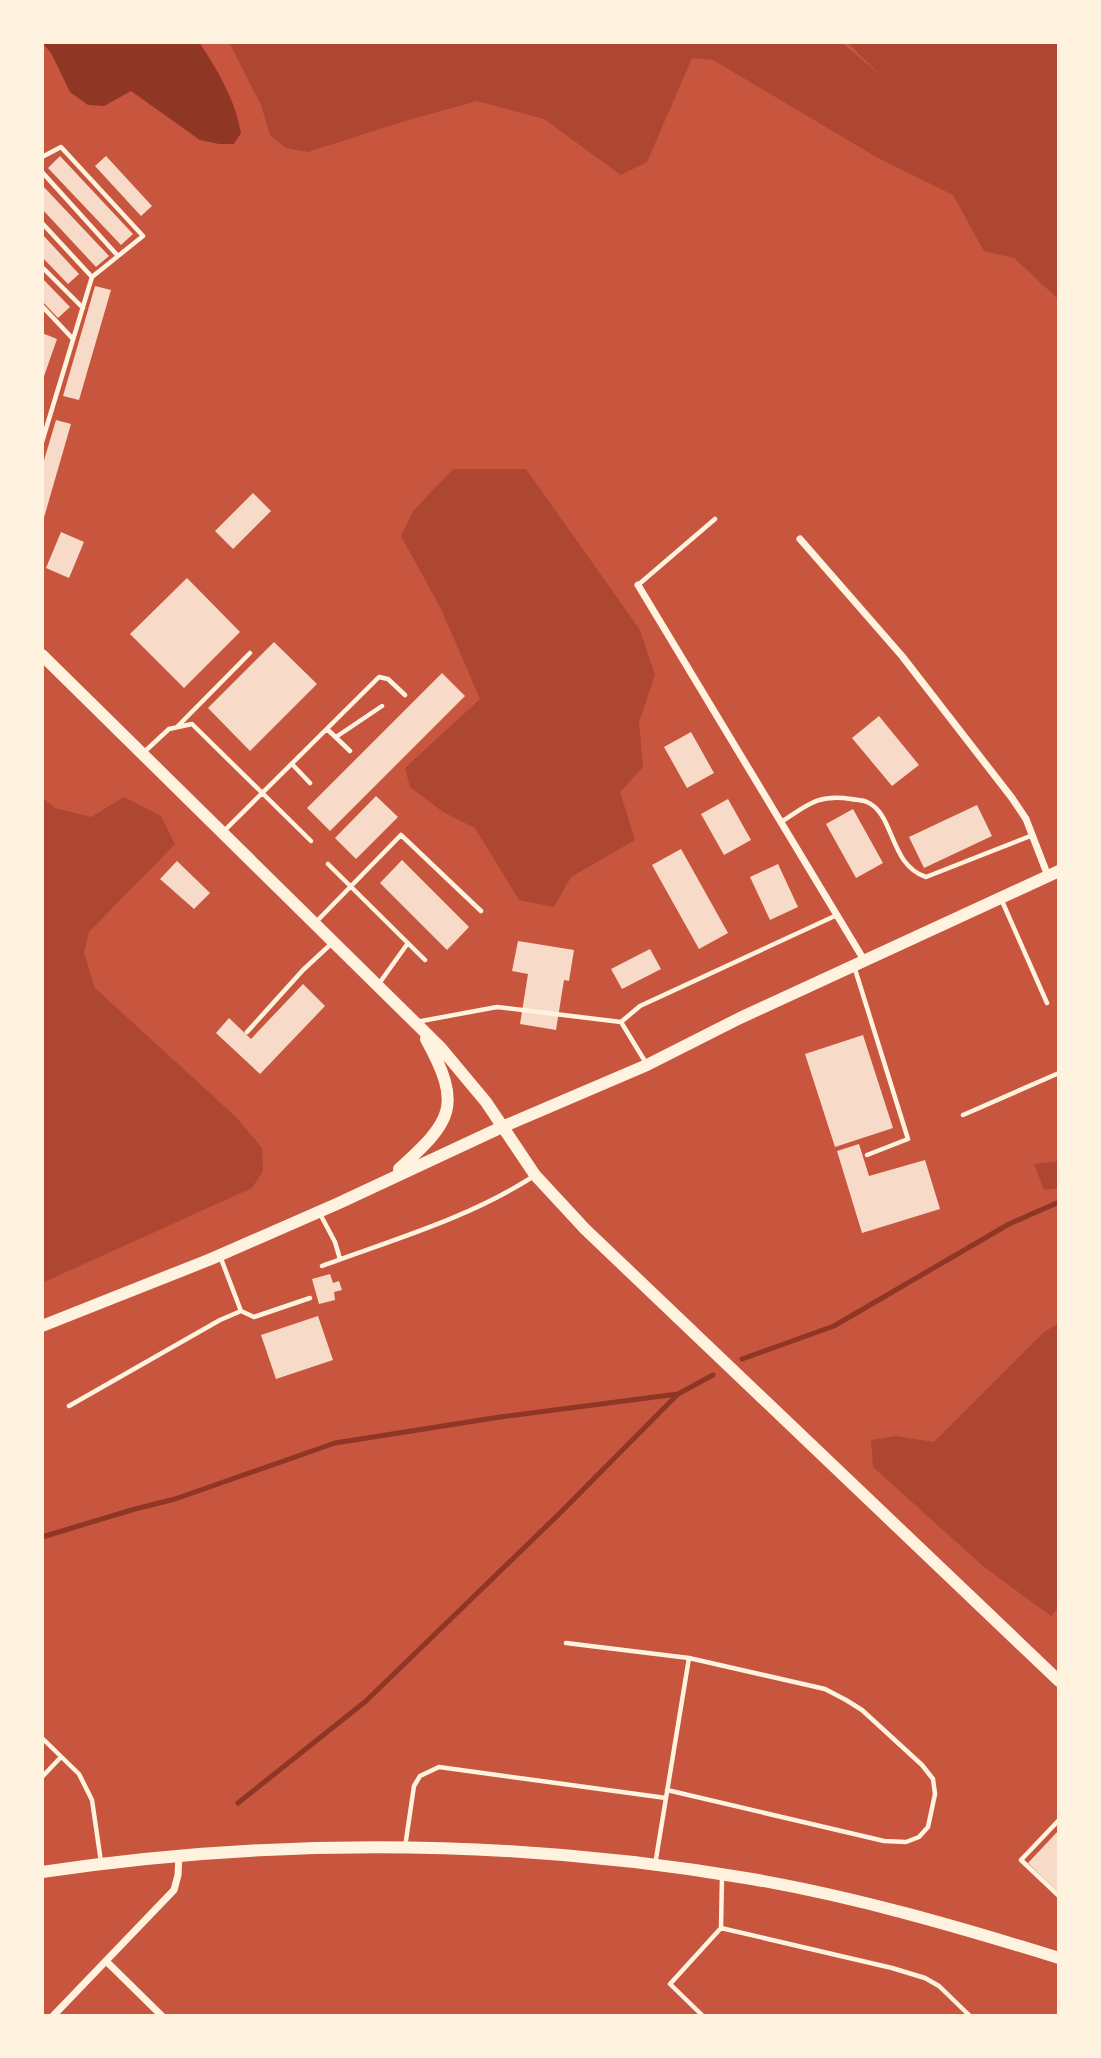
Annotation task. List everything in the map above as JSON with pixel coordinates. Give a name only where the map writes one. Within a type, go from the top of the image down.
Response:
[{"type":"main road","points":[[42,655],[463,1072],[535,1175],[585,1229],[1059,1681]]},
{"type":"main road","points":[[42,1325],[220,1255],[502,1127],[647,1065],[859,962],[1054,873]]},
{"type":"main road","points":[[388,1179],[430,1139],[447,1112],[449,1099],[442,1073],[433,1051],[415,1022]]},
{"type":"main road","points":[[42,1872],[101,1863],[256,1849],[405,1848],[537,1853],[753,1880],[866,1904],[974,1932],[1059,1958]]},
{"type":"street","points":[[800,539],[902,656],[1012,798],[1054,873]]},
{"type":"street","points":[[638,584],[837,915],[859,962]]},
{"type":"street","points":[[53,2016],[174,1890],[179,1855]]},
{"type":"street","points":[[106,1961],[162,2016]]},
{"type":"lane","points":[[42,157],[61,147],[143,236],[92,277],[42,442]]},
{"type":"lane","points":[[42,172],[118,256]]},
{"type":"lane","points":[[42,223],[92,277]]},
{"type":"lane","points":[[42,267],[83,308]]},
{"type":"lane","points":[[42,306],[74,339]]},
{"type":"lane","points":[[638,584],[715,519]]},
{"type":"lane","points":[[176,728],[250,653]]},
{"type":"lane","points":[[223,833],[379,677],[388,679],[405,695]]},
{"type":"lane","points":[[336,737],[382,706]]},
{"type":"lane","points":[[142,754],[169,729],[192,724],[311,841]]},
{"type":"lane","points":[[327,729],[350,751]]},
{"type":"lane","points":[[292,764],[310,783]]},
{"type":"lane","points":[[781,822],[817,799],[832,796],[867,802],[878,810],[904,862],[915,873],[926,877],[1033,835]]},
{"type":"lane","points":[[315,923],[401,835],[481,911]]},
{"type":"lane","points":[[328,864],[425,961]]},
{"type":"lane","points":[[1000,898],[1047,1003]]},
{"type":"lane","points":[[415,1022],[497,1007],[621,1022],[640,1006],[837,915]]},
{"type":"lane","points":[[247,1032],[303,970],[334,942]]},
{"type":"lane","points":[[378,985],[408,943]]},
{"type":"lane","points":[[859,962],[908,1139],[867,1155]]},
{"type":"lane","points":[[621,1022],[647,1065]]},
{"type":"lane","points":[[963,1115],[1059,1073]]},
{"type":"lane","points":[[322,1266],[462,1215],[511,1191],[535,1175]]},
{"type":"lane","points":[[318,1211],[335,1242],[340,1259]]},
{"type":"lane","points":[[220,1255],[241,1311],[254,1317],[310,1298]]},
{"type":"lane","points":[[69,1406],[220,1320],[241,1311]]},
{"type":"lane","points":[[566,1643],[689,1658],[825,1689],[862,1710],[922,1766],[933,1779],[933,1803],[928,1827],[919,1837],[906,1842],[884,1841],[667,1790]]},
{"type":"lane","points":[[654,1866],[689,1658]]},
{"type":"lane","points":[[42,1738],[79,1774],[92,1800],[101,1863]]},
{"type":"lane","points":[[42,1777],[61,1757]]},
{"type":"lane","points":[[405,1848],[414,1786],[420,1776],[439,1767],[666,1798]]},
{"type":"lane","points":[[1059,1820],[1021,1860],[1059,1896]]},
{"type":"lane","points":[[703,2016],[670,1984],[721,1928],[722,1875]]},
{"type":"lane","points":[[721,1928],[925,1978],[939,1986],[970,2016]]},
{"type":"shaded area","points":[[42,42],[199,42],[225,86],[241,133],[234,144],[200,140],[131,91],[104,106],[88,105],[70,92],[51,53]]},
{"type":"shaded area","points":[[229,42],[841,42],[880,75],[847,42],[1059,42],[1059,300],[1014,258],[984,251],[953,195],[878,158],[713,60],[692,58],[647,162],[621,175],[544,119],[477,101],[308,152],[286,148],[270,135],[261,105]]},
{"type":"shaded area","points":[[453,469],[526,469],[640,630],[655,675],[639,722],[643,767],[620,792],[635,840],[571,877],[554,907],[519,900],[475,828],[443,812],[410,787],[405,768],[480,699],[441,609],[401,536],[413,511]]},
{"type":"shaded area","points":[[42,797],[55,808],[91,817],[124,797],[161,816],[175,844],[89,932],[84,953],[95,988],[236,1117],[262,1148],[263,1171],[252,1188],[42,1283]]},
{"type":"shaded area","points":[[1059,1161],[1059,1188],[1044,1190],[1034,1164]]},
{"type":"shaded area","points":[[1059,1323],[1059,1607],[1051,1616],[984,1567],[873,1467],[871,1440],[895,1436],[934,1442],[1044,1332]]},
{"type":"building","points":[[60,156],[133,234],[121,245],[48,168]]},
{"type":"building","points":[[106,156],[152,206],[141,216],[95,166]]},
{"type":"building","points":[[42,185],[109,256],[96,267],[42,209]]},
{"type":"building","points":[[42,234],[79,274],[68,284],[42,257]]},
{"type":"building","points":[[42,278],[70,307],[58,318],[42,301]]},
{"type":"building","points":[[95,286],[111,290],[79,400],[63,396]]},
{"type":"building","points":[[42,333],[57,339],[42,382]]},
{"type":"building","points":[[56,420],[71,424],[43,521],[42,467]]},
{"type":"building","points":[[253,493],[271,511],[233,549],[215,531]]},
{"type":"building","points":[[61,532],[84,542],[69,578],[46,568]]},
{"type":"building","points":[[187,578],[240,632],[184,688],[130,634]]},
{"type":"building","points":[[274,642],[317,684],[250,751],[208,708]]},
{"type":"building","points":[[442,673],[465,696],[330,831],[307,808]]},
{"type":"building","points":[[879,716],[919,765],[892,786],[852,738]]},
{"type":"building","points":[[691,732],[714,773],[687,788],[664,747]]},
{"type":"building","points":[[376,796],[398,817],[356,859],[335,838]]},
{"type":"building","points":[[728,799],[751,840],[724,855],[701,814]]},
{"type":"building","points":[[977,805],[992,836],[924,868],[909,837]]},
{"type":"building","points":[[853,809],[883,863],[856,878],[826,824]]},
{"type":"building","points":[[681,849],[728,933],[699,949],[652,865]]},
{"type":"building","points":[[402,860],[469,927],[447,950],[380,883]]},
{"type":"building","points":[[177,861],[210,893],[194,909],[160,879]]},
{"type":"building","points":[[778,864],[798,907],[770,920],[750,877]]},
{"type":"building","points":[[518,941],[574,950],[569,981],[564,980],[556,1030],[520,1024],[528,974],[512,971]]},
{"type":"building","points":[[650,949],[661,969],[622,989],[611,969]]},
{"type":"building","points":[[303,984],[325,1006],[260,1074],[216,1033],[229,1018],[251,1039]]},
{"type":"building","points":[[863,1035],[893,1128],[835,1147],[805,1054]]},
{"type":"building","points":[[859,1144],[869,1176],[925,1160],[940,1209],[862,1233],[837,1151]]},
{"type":"building","points":[[330,1274],[333,1283],[339,1281],[342,1290],[334,1292],[335,1300],[319,1304],[312,1279]]},
{"type":"building","points":[[318,1316],[333,1360],[276,1379],[261,1335]]},
{"type":"building","points":[[1059,1830],[1059,1893],[1028,1863]]},
{"type":"waterway","points":[[742,1359],[834,1326],[1009,1224],[1059,1202]]},
{"type":"waterway","points":[[42,1537],[175,1499],[335,1443],[500,1417],[678,1394],[713,1375]]},
{"type":"waterway","points":[[238,1803],[366,1701],[676,1396]]}]
